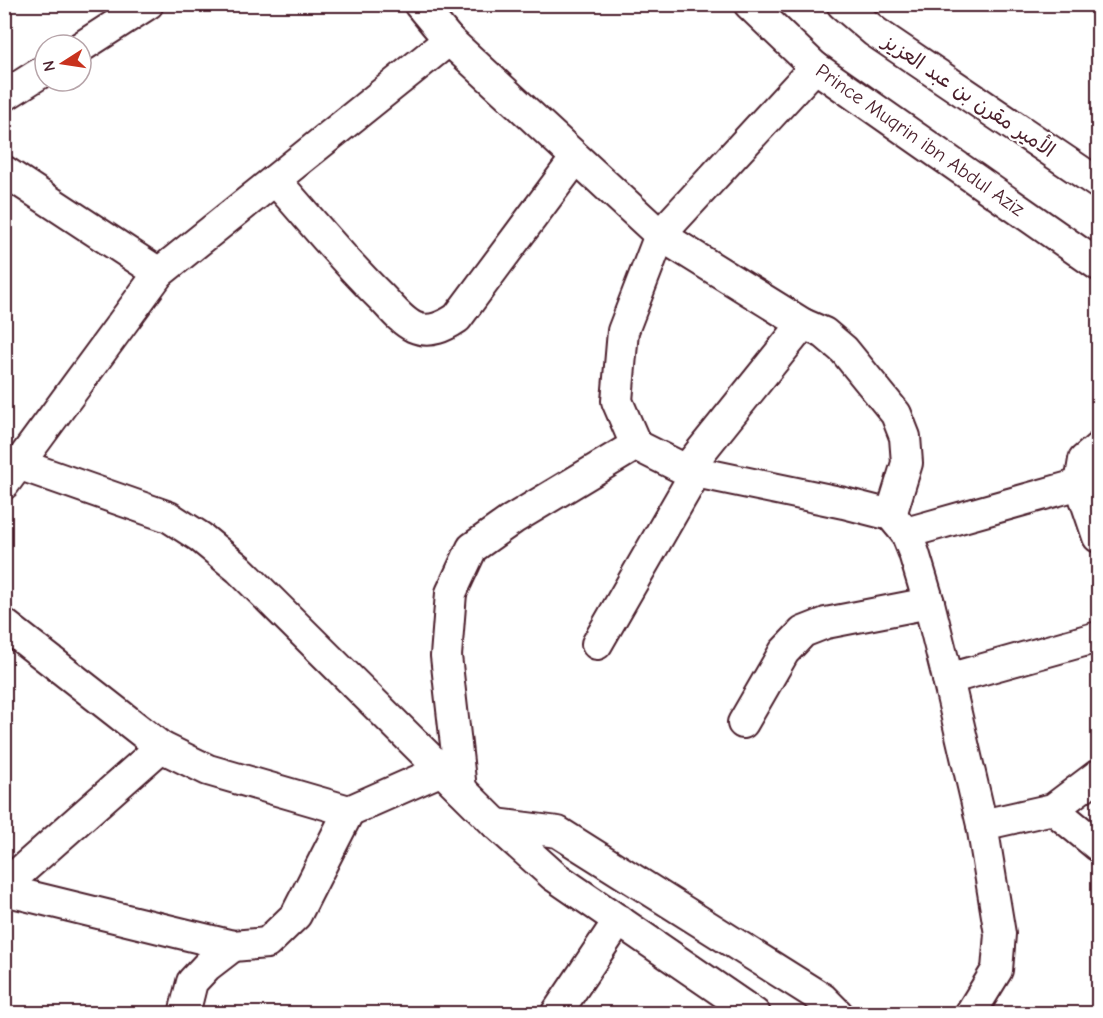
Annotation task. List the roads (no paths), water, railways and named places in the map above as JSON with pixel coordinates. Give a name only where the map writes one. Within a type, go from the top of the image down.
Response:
[{"type":"street","points":[[93,39],[148,4]]},
{"type":"street","points":[[419,4],[449,40],[660,235],[803,324],[824,333],[844,350],[896,414],[905,437],[907,463],[898,524],[914,553],[948,679],[982,825],[1000,934],[997,970],[970,1014]]},
{"type":"street","name":"Prince Muqrin ibn Abdul Aziz","points":[[749,4],[815,67],[1098,265]]},
{"type":"street","name":"الأمير مقرن بن عبد العزيز","points":[[842,4],[875,32],[1098,183]]},
{"type":"street","points":[[449,40],[159,273],[8,466],[169,517],[200,537],[239,569],[496,824],[554,876],[756,1014]]},
{"type":"street","points":[[815,67],[660,235],[623,331],[617,401],[636,445],[691,471],[844,502],[898,524],[1080,483]]},
{"type":"street","points":[[4,96],[33,78]]},
{"type":"street","points":[[275,180],[354,271],[399,316],[414,327],[425,330],[442,328],[457,318],[576,158]]},
{"type":"street","points":[[4,171],[159,273]]},
{"type":"street","points":[[597,644],[691,471],[803,324]]},
{"type":"street","points":[[451,779],[446,656],[451,593],[472,548],[513,519],[636,445]]},
{"type":"street","points":[[1098,448],[1084,460],[1080,483],[1098,537]]},
{"type":"street","points":[[743,723],[784,652],[803,632],[826,623],[929,603]]},
{"type":"street","points":[[4,624],[161,747],[207,770],[350,811],[451,779]]},
{"type":"street","points":[[948,679],[1098,638]]},
{"type":"street","points":[[9,875],[161,747]]},
{"type":"street","points":[[982,825],[1053,809],[1098,775]]},
{"type":"street","points":[[1053,809],[1098,846]]},
{"type":"street","points":[[9,875],[233,946],[267,943],[296,915],[350,811]]},
{"type":"street","points":[[496,824],[558,832],[823,999],[838,1014]]},
{"type":"street","points":[[556,1014],[619,920]]},
{"type":"street","points":[[184,1014],[192,982],[207,966],[233,946]]}]
